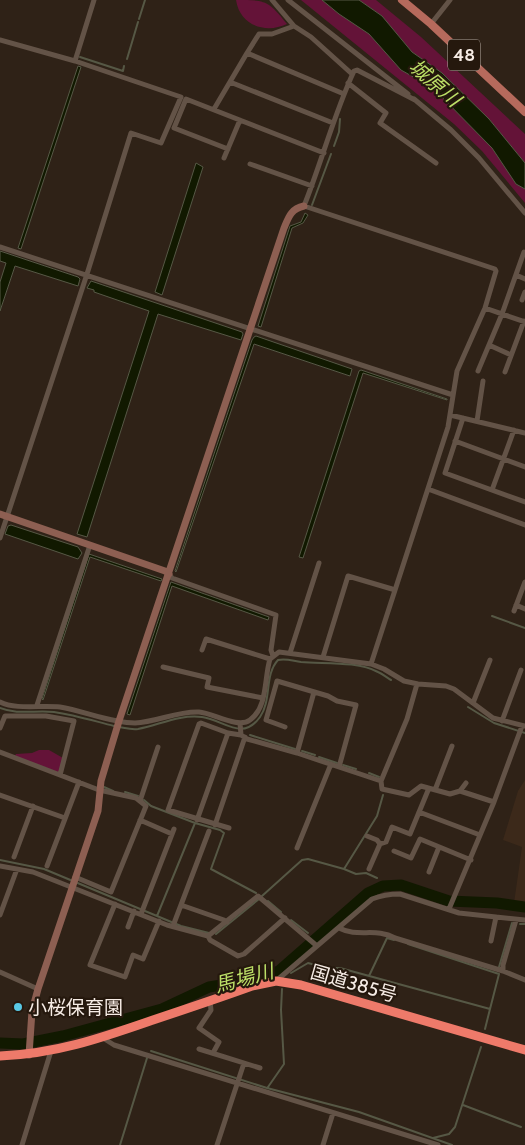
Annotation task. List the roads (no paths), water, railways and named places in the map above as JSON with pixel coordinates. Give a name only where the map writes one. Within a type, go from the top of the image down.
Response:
[{"type":"highway","name":"国道385号","points":[[0,1056],[51,1051],[103,1038],[252,986],[276,981],[316,988],[525,1050]]},
{"type":"main road","name":"48","points":[[402,0],[431,24],[525,112]]},
{"type":"street","points":[[76,61],[94,0]]},
{"type":"street","points":[[272,0],[294,26],[310,37],[352,74]]},
{"type":"street","points":[[288,0],[452,130],[479,158],[525,213]]},
{"type":"street","points":[[440,0],[446,6]]},
{"type":"street","points":[[431,24],[450,0]]},
{"type":"street","points":[[214,109],[259,34],[272,34],[294,26]]},
{"type":"street","points":[[0,40],[76,61],[78,64],[181,97],[161,143],[131,133],[87,274],[3,515],[0,538]]},
{"type":"street","points":[[247,52],[344,94]]},
{"type":"street","points":[[304,206],[333,123],[354,71],[357,70],[415,100]]},
{"type":"street","points":[[230,82],[333,123]]},
{"type":"street","points":[[348,83],[386,113],[380,123],[436,163]]},
{"type":"street","points":[[228,149],[174,128],[186,99],[324,153]]},
{"type":"street","points":[[224,158],[240,120]]},
{"type":"street","points":[[250,164],[312,186]]},
{"type":"street","points":[[29,1052],[29,1030],[32,1011],[98,811],[100,802],[99,790],[118,725],[290,212],[304,206],[495,269],[496,271],[485,308],[457,371],[448,427],[371,664]]},
{"type":"street","points":[[0,247],[453,395]]},
{"type":"street","points":[[478,371],[502,314],[524,252]]},
{"type":"street","points":[[516,275],[525,279]]},
{"type":"street","points":[[522,300],[525,292]]},
{"type":"street","points":[[485,308],[524,321],[504,372]]},
{"type":"street","points":[[489,345],[511,355]]},
{"type":"street","points":[[477,421],[483,381]]},
{"type":"street","points":[[450,415],[525,433]]},
{"type":"street","points":[[463,418],[445,473],[525,502]]},
{"type":"street","points":[[492,490],[514,430]]},
{"type":"street","points":[[455,441],[525,467]]},
{"type":"street","points":[[428,489],[525,525]]},
{"type":"street","points":[[3,515],[90,545],[169,574],[172,578],[276,615],[265,703],[266,720],[285,727]]},
{"type":"street","points":[[37,705],[90,545]]},
{"type":"street","points":[[290,653],[319,563]]},
{"type":"street","points":[[322,657],[348,576],[392,590]]},
{"type":"street","points":[[525,582],[515,608],[525,609]]},
{"type":"street","points":[[202,650],[206,639],[271,658]]},
{"type":"street","points":[[271,658],[279,652],[371,664],[384,669],[404,681],[446,686],[454,689],[493,718],[523,726],[471,860],[449,909]]},
{"type":"street","points":[[473,703],[490,660]]},
{"type":"street","points":[[163,667],[209,678],[208,687],[265,703]]},
{"type":"street","points":[[502,721],[521,670]]},
{"type":"street","points":[[215,825],[241,731],[246,722],[255,716],[265,703],[277,681],[328,696],[337,701],[356,705],[339,767]]},
{"type":"street","points":[[417,684],[407,719],[381,780],[382,789],[409,795],[420,786],[450,794],[460,791],[494,802]]},
{"type":"street","points":[[297,753],[314,692]]},
{"type":"street","points":[[0,702],[7,705],[37,705],[82,711],[118,725],[139,723],[171,715],[201,718],[297,753],[381,780]]},
{"type":"street","points":[[0,728],[5,716],[46,716],[74,721],[60,775]]},
{"type":"street","points":[[201,718],[228,732],[241,731]]},
{"type":"street","points":[[201,718],[168,810],[228,828]]},
{"type":"street","points":[[198,820],[228,732]]},
{"type":"street","points":[[435,790],[452,746]]},
{"type":"street","points":[[140,801],[158,747]]},
{"type":"street","points":[[0,752],[99,790],[117,795],[127,795],[146,806],[111,892],[0,866]]},
{"type":"street","points":[[297,848],[332,764]]},
{"type":"street","points":[[47,866],[78,782]]},
{"type":"street","points":[[460,791],[466,783]]},
{"type":"street","points":[[369,869],[380,844],[386,842],[392,827],[410,834],[429,788]]},
{"type":"street","points":[[0,795],[65,818]]},
{"type":"street","points":[[14,856],[33,806]]},
{"type":"street","points":[[419,812],[480,836]]},
{"type":"street","points":[[140,820],[173,831],[143,911]]},
{"type":"street","points":[[174,924],[209,832]]},
{"type":"street","points":[[367,836],[380,844]]},
{"type":"street","points":[[394,851],[411,858],[420,839],[471,860]]},
{"type":"street","points":[[429,872],[439,847]]},
{"type":"street","points":[[0,915],[17,869]]},
{"type":"street","points":[[74,882],[115,904],[134,911],[143,911],[159,921],[174,924],[208,936],[210,940],[238,956],[244,954],[285,918]]},
{"type":"street","points":[[276,981],[372,899],[390,894],[400,894],[469,915],[525,920]]},
{"type":"street","points":[[208,936],[258,896],[317,946]]},
{"type":"street","points":[[115,904],[90,965],[125,977],[133,955],[143,959],[159,921]]},
{"type":"street","points":[[181,905],[227,922]]},
{"type":"street","points":[[128,927],[134,911]]},
{"type":"street","points":[[490,941],[496,917]]},
{"type":"street","points":[[503,971],[516,920]]},
{"type":"street","points":[[339,928],[361,933],[380,932],[388,934],[395,938],[503,971],[525,980]]},
{"type":"street","points":[[1,974],[38,989]]},
{"type":"street","points":[[210,1001],[211,1010],[199,1028],[219,1042],[213,1053]]},
{"type":"street","points":[[103,1038],[114,1045],[438,1145]]},
{"type":"street","points":[[198,1049],[260,1068]]},
{"type":"street","points":[[22,1145],[51,1051]]},
{"type":"street","points":[[217,1145],[244,1063]]},
{"type":"street","points":[[323,1145],[333,1113]]},
{"type":"water","name":"城原川","points":[[322,0],[359,0],[382,16],[412,52],[442,73],[489,119],[525,163],[525,189],[516,184],[492,148],[433,88],[401,70],[369,34]]},
{"type":"water","points":[[78,66],[81,67],[21,249],[18,248]]},
{"type":"water","points":[[196,163],[203,167],[162,295],[155,292]]},
{"type":"water","points":[[305,213],[308,215],[303,223],[292,228],[261,327],[258,326],[290,226],[301,222]]},
{"type":"water","points":[[0,251],[78,277],[80,279],[78,286],[15,266],[0,311],[0,282],[6,263],[0,261]]},
{"type":"water","points":[[91,281],[242,332],[243,334],[241,340],[158,314],[87,537],[77,534],[149,311],[94,292],[94,290],[87,288]]},
{"type":"water","points":[[256,336],[352,369],[350,376],[254,344],[176,572],[252,340]]},
{"type":"water","points":[[361,370],[447,400],[363,373],[303,558],[299,557],[359,371]]},
{"type":"water","points":[[11,525],[78,547],[82,553],[78,559],[5,534],[8,526]]},
{"type":"water","points":[[89,554],[162,579],[161,581],[90,557],[43,700],[42,699]]},
{"type":"water","points":[[171,582],[269,617],[268,620],[172,586],[130,715],[127,714]]},
{"type":"waterway","points":[[139,19],[145,0]]},
{"type":"waterway","points":[[127,59],[138,22]]},
{"type":"waterway","points":[[80,57],[123,71],[124,66]]},
{"type":"waterway","points":[[334,146],[339,132],[340,119]]},
{"type":"waterway","points":[[312,205],[331,154]]},
{"type":"waterway","points":[[492,616],[525,628]]},
{"type":"waterway","points":[[119,727],[138,729],[178,718],[194,716],[210,719],[232,728],[246,728],[253,724],[264,710],[271,673],[278,660],[281,659],[360,666],[370,668],[391,680]]},
{"type":"waterway","points":[[468,707],[494,723],[525,733]]},
{"type":"waterway","points":[[0,708],[20,712],[54,712],[114,726]]},
{"type":"waterway","points":[[250,735],[295,749]]},
{"type":"waterway","points":[[302,751],[315,755]]},
{"type":"waterway","points":[[319,757],[337,763]]},
{"type":"waterway","points":[[343,765],[356,769]]},
{"type":"waterway","points":[[369,773],[379,777]]},
{"type":"waterway","points":[[104,787],[113,791]]},
{"type":"waterway","points":[[125,792],[138,796]]},
{"type":"waterway","points":[[344,869],[377,816],[383,795]]},
{"type":"waterway","points":[[144,800],[151,806],[195,823],[157,916]]},
{"type":"waterway","points":[[195,823],[220,830],[224,833],[211,869],[256,893]]},
{"type":"waterway","points":[[262,896],[302,860],[308,859],[356,874],[366,873],[377,878]]},
{"type":"waterway","points":[[0,860],[44,869],[181,926],[209,933]]},
{"type":"waterway","name":"馬場川","points":[[0,1043],[23,1044],[63,1036],[162,1009],[209,987],[253,980],[279,971],[368,893],[383,886],[401,885],[449,901],[497,903],[525,907]]},
{"type":"waterway","points":[[216,934],[259,899]]},
{"type":"waterway","points":[[268,901],[281,912]]},
{"type":"waterway","points":[[291,920],[308,933]]},
{"type":"waterway","points":[[499,967],[512,923]]},
{"type":"waterway","points":[[520,924],[525,924]]},
{"type":"waterway","points":[[369,976],[387,938],[394,940]]},
{"type":"waterway","points":[[291,973],[308,963],[327,968],[340,968],[490,1009],[499,974],[408,944]]},
{"type":"waterway","points":[[268,1087],[284,1064],[281,1010],[282,989]]},
{"type":"waterway","points":[[485,1029],[490,1009]]},
{"type":"waterway","points":[[433,1138],[449,1134],[455,1127],[481,1047]]},
{"type":"waterway","points":[[151,1051],[267,1088],[359,1112],[452,1145]]},
{"type":"waterway","points":[[120,1145],[147,1058]]},
{"type":"waterway","points":[[463,1105],[521,1127]]},
{"type":"place","name":"小桜保育園","points":[[18,1007]]}]
